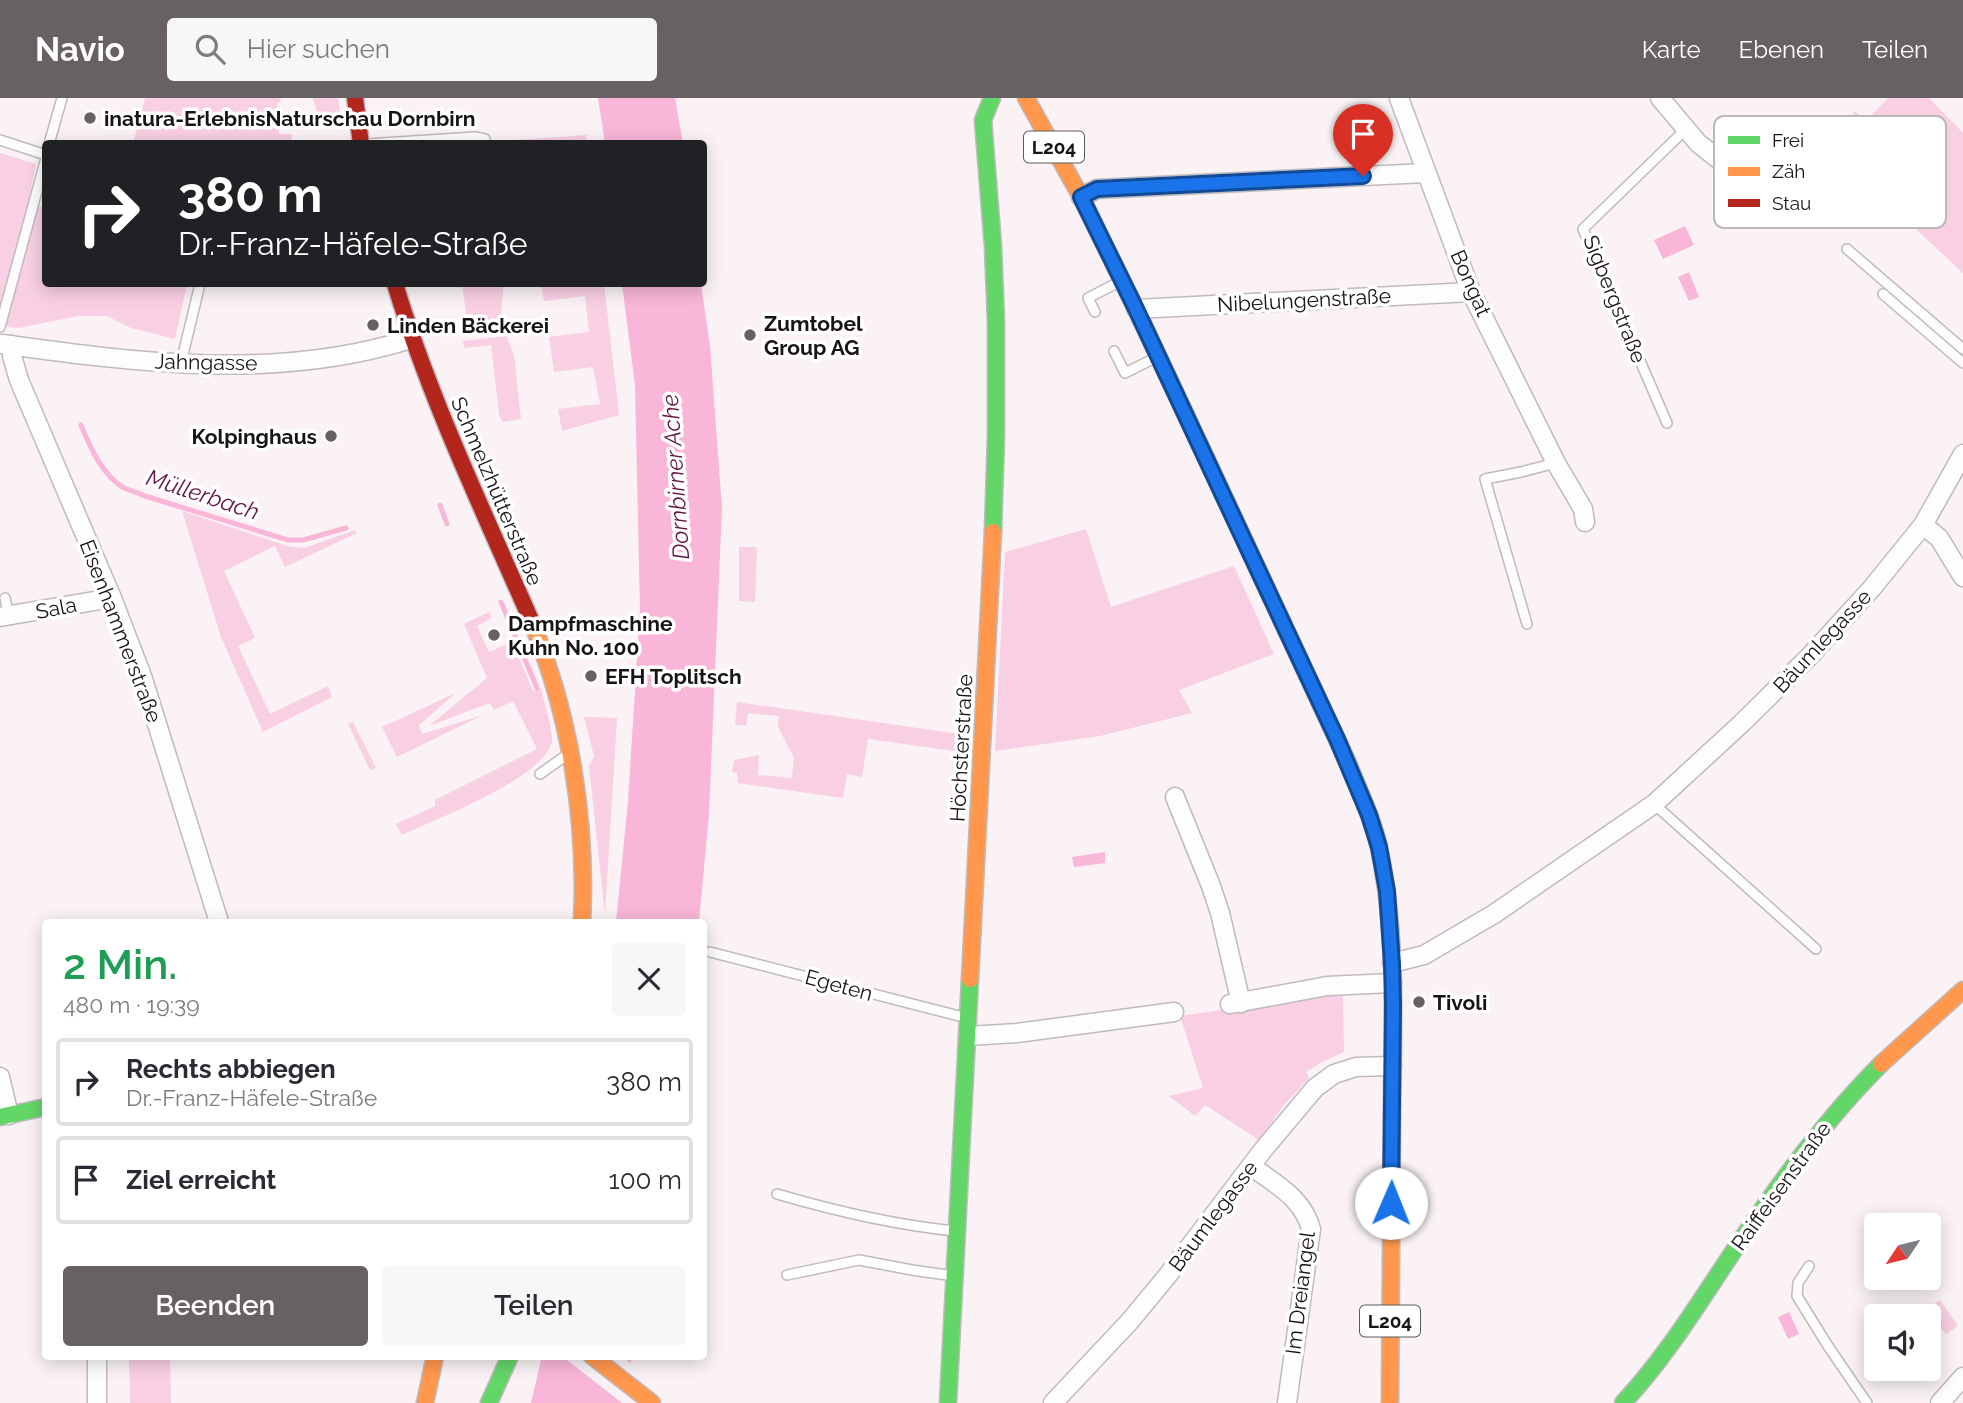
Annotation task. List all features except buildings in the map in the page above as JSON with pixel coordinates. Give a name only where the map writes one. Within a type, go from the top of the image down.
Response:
[{"type":"main road","points":[[355,98],[361,140]]},
{"type":"main road","name":"Höchsterstraße","points":[[948,1403],[996,481],[996,311],[983,120],[992,98]]},
{"type":"main road","name":"L204","points":[[1026,98],[1081,197],[1136,309],[1337,739],[1369,815],[1379,847],[1387,891],[1392,964],[1390,1403]]},
{"type":"main road","name":"Schmelzhütterstraße","points":[[396,287],[411,339],[452,442],[546,660],[566,734],[581,819],[582,919]]},
{"type":"main road","name":"Raiffeisenstraße","points":[[1623,1403],[1647,1378],[1671,1346],[1770,1198],[1816,1135],[1862,1083],[1963,990]]},
{"type":"main road","points":[[4,1116],[42,1108]]},
{"type":"main road","points":[[425,1403],[434,1360]]},
{"type":"main road","points":[[489,1403],[508,1360]]},
{"type":"main road","points":[[597,1360],[646,1399]]},
{"type":"street","name":"Bongat","points":[[1399,98],[1471,292],[1556,463],[1583,509],[1585,522]]},
{"type":"street","points":[[1660,98],[1698,143],[1714,156]]},
{"type":"street","points":[[1081,197],[1097,189],[1426,173]]},
{"type":"street","name":"Nibelungenstraße","points":[[1136,309],[1471,292]]},
{"type":"street","name":"Jahngasse","points":[[6,344],[180,365],[252,365],[338,358],[411,339]]},
{"type":"street","name":"Eisenhammerstraße","points":[[6,344],[142,676],[218,919]]},
{"type":"street","name":"Bäumlegasse","points":[[1392,964],[1424,955],[1494,914],[1654,804],[1808,658],[1872,588],[1923,525],[1963,454]]},
{"type":"street","points":[[1923,525],[1939,538],[1963,577]]},
{"type":"street","name":"Sala","points":[[5,617],[111,598]]},
{"type":"street","points":[[1175,797],[1212,886],[1220,913],[1235,1004],[1327,986],[1392,983]]},
{"type":"street","name":"Egeten","points":[[968,1027],[1017,1033],[1174,1012]]},
{"type":"street","name":"Bäumlegasse","points":[[1052,1403],[1130,1321],[1315,1088],[1334,1074],[1356,1067],[1392,1066]]},
{"type":"street","points":[[0,1077],[4,1116]]},
{"type":"street","name":"Im Dreiangel","points":[[1251,1166],[1300,1204],[1311,1229],[1287,1403]]},
{"type":"street","points":[[97,1360],[97,1403]]},
{"type":"street","points":[[1940,1403],[1963,1377]]},
{"type":"lane","points":[[50,140],[62,98]]},
{"type":"lane","name":"Sigbergstraße","points":[[1667,423],[1583,229],[1686,129]]},
{"type":"lane","points":[[429,140],[475,137],[485,139]]},
{"type":"lane","points":[[0,140],[42,155]]},
{"type":"lane","points":[[0,327],[41,194]]},
{"type":"lane","points":[[1847,249],[1963,349]]},
{"type":"lane","points":[[1095,312],[1088,298],[1122,280]]},
{"type":"lane","points":[[180,365],[199,287]]},
{"type":"lane","points":[[1883,294],[1963,363]]},
{"type":"lane","points":[[1114,351],[1125,373],[1158,356]]},
{"type":"lane","points":[[1527,624],[1485,479],[1556,463]]},
{"type":"lane","points":[[5,598],[5,617]]},
{"type":"lane","points":[[540,774],[569,753]]},
{"type":"lane","points":[[1654,804],[1816,950]]},
{"type":"lane","name":"Egeten","points":[[710,952],[968,1027]]},
{"type":"lane","points":[[777,1194],[819,1206],[928,1229],[957,1231]]},
{"type":"lane","points":[[787,1275],[859,1260],[954,1276]]},
{"type":"lane","points":[[1809,1266],[1798,1283],[1797,1296],[1867,1403]]},
{"type":"shaded area","points":[[145,98],[280,98],[281,102],[277,103],[279,134],[292,134],[291,140],[134,140]]},
{"type":"shaded area","points":[[313,98],[338,98],[341,120],[328,119],[317,112]]},
{"type":"shaded area","points":[[1888,98],[1929,98],[1963,133],[1963,273],[1915,228],[1946,228],[1946,116],[1871,116]]},
{"type":"shaded area","points":[[586,135],[587,140],[517,140]]},
{"type":"shaded area","points":[[0,153],[36,164],[28,203],[42,207],[42,287],[186,287],[175,339],[131,328],[107,316],[78,316],[19,328],[0,326]]},
{"type":"shaded area","points":[[462,287],[504,287],[501,312],[503,329],[469,335]]},
{"type":"shaded area","points":[[542,287],[604,287],[619,415],[562,431],[558,409],[600,404],[593,367],[554,372],[549,337],[589,332],[585,296],[544,301]]},
{"type":"shaded area","points":[[506,336],[514,355],[521,419],[502,422],[491,345],[464,348],[463,341]]},
{"type":"shaded area","points":[[182,511],[291,547],[304,548],[355,530],[357,533],[285,567],[275,546],[224,571],[255,638],[238,646],[270,714],[328,686],[332,697],[263,732],[221,637]]},
{"type":"shaded area","points":[[1086,529],[1111,607],[1234,566],[1274,654],[1179,690],[1192,713],[1100,736],[995,751],[1005,552]]},
{"type":"shaded area","points":[[739,547],[757,547],[755,602],[739,601]]},
{"type":"shaded area","points":[[489,612],[492,618],[477,626],[489,652],[512,642],[533,691],[541,688],[552,740],[546,754],[511,782],[488,796],[402,835],[396,824],[435,806],[435,800],[537,749],[513,701],[494,710],[490,703],[429,726],[487,678],[464,624]]},
{"type":"shaded area","points":[[456,693],[419,725],[422,734],[483,715],[397,757],[382,727]]},
{"type":"shaded area","points":[[737,702],[966,735],[965,762],[952,769],[954,751],[868,739],[862,777],[847,774],[843,798],[738,783],[737,773],[732,772],[734,760],[759,755],[758,775],[792,778],[794,758],[778,727],[779,716],[748,713],[746,726],[735,725]]},
{"type":"shaded area","points":[[584,717],[617,718],[605,914],[589,766],[594,756]]},
{"type":"shaded area","points":[[353,722],[376,768],[370,770],[348,724]]},
{"type":"shaded area","points":[[1343,992],[1344,1052],[1306,1072],[1309,1078],[1283,1106],[1259,1140],[1205,1105],[1195,1116],[1169,1096],[1203,1088],[1180,1016]]},
{"type":"shaded area","points":[[1940,1300],[1958,1326],[1946,1334],[1941,1328],[1941,1304],[1934,1304]]},
{"type":"shaded area","points":[[129,1360],[170,1360],[171,1403],[130,1403]]},
{"type":"water","points":[[598,98],[675,98],[682,140],[605,140]]},
{"type":"water","points":[[1685,226],[1694,245],[1663,259],[1654,240]]},
{"type":"water","points":[[1689,272],[1699,297],[1689,301],[1678,277]]},
{"type":"water","name":"Dornbirner Ache","points":[[622,287],[701,287],[710,346],[722,508],[709,814],[699,919],[616,919],[628,801],[640,611],[635,385]]},
{"type":"water","points":[[1105,852],[1105,863],[1074,867],[1072,857]]},
{"type":"water","points":[[1789,1312],[1799,1334],[1788,1339],[1778,1317]]},
{"type":"water","points":[[541,1360],[631,1360],[623,1403],[531,1403]]},
{"type":"pier","points":[[567,1360],[627,1360],[634,1366],[626,1403],[622,1403]]},
{"type":"waterway","name":"Müllerbach","points":[[81,425],[109,476],[127,489],[145,496],[288,540],[303,540],[346,528]]},
{"type":"waterway","name":"Müllerbach","points":[[440,505],[447,524]]},
{"type":"waterway","name":"Müllerbach","points":[[501,602],[537,688]]},
{"type":"traffic: fast","points":[[992,98],[983,120],[996,322],[993,532]]},
{"type":"traffic: fast","points":[[1206,458],[1348,763],[1376,837],[1385,880],[1391,944],[1392,1105]]},
{"type":"traffic: fast","points":[[948,1403],[970,979]]},
{"type":"traffic: fast","points":[[1623,1403],[1667,1349],[1802,1154],[1881,1064]]},
{"type":"traffic: fast","points":[[0,1117],[42,1108]]},
{"type":"traffic: fast","points":[[489,1403],[508,1360]]},
{"type":"traffic: slow","points":[[1026,98],[1081,197],[1206,458]]},
{"type":"traffic: slow","points":[[970,979],[993,532]]},
{"type":"traffic: slow","points":[[530,618],[556,691],[573,767],[582,844],[582,919]]},
{"type":"traffic: slow","points":[[1881,1064],[1963,990]]},
{"type":"traffic: slow","points":[[1390,1403],[1392,1105]]},
{"type":"traffic: slow","points":[[425,1403],[434,1360]]},
{"type":"traffic: slow","points":[[597,1360],[652,1403]]},
{"type":"traffic: jam","points":[[355,98],[360,140]]},
{"type":"traffic: jam","points":[[396,287],[440,411],[530,618]]},
{"type":"place","name":"inatura-ErlebnisNaturschau Dornbirn","points":[[90,118]]},
{"type":"place","name":"Linden Bäckerei","points":[[373,325]]},
{"type":"place","name":"Zumtobel Group AG","points":[[750,335]]},
{"type":"place","name":"Kolpinghaus","points":[[331,436]]},
{"type":"place","name":"Dampfmaschine Kuhn No. 100","points":[[494,635]]},
{"type":"place","name":"EFH Toplitsch","points":[[591,676]]},
{"type":"place","name":"Tivoli","points":[[1419,1002]]},
{"type":"route","points":[[1363,176],[1097,189],[1081,197],[1337,739],[1369,815],[1379,847],[1387,891],[1392,964],[1391,1203]]}]
